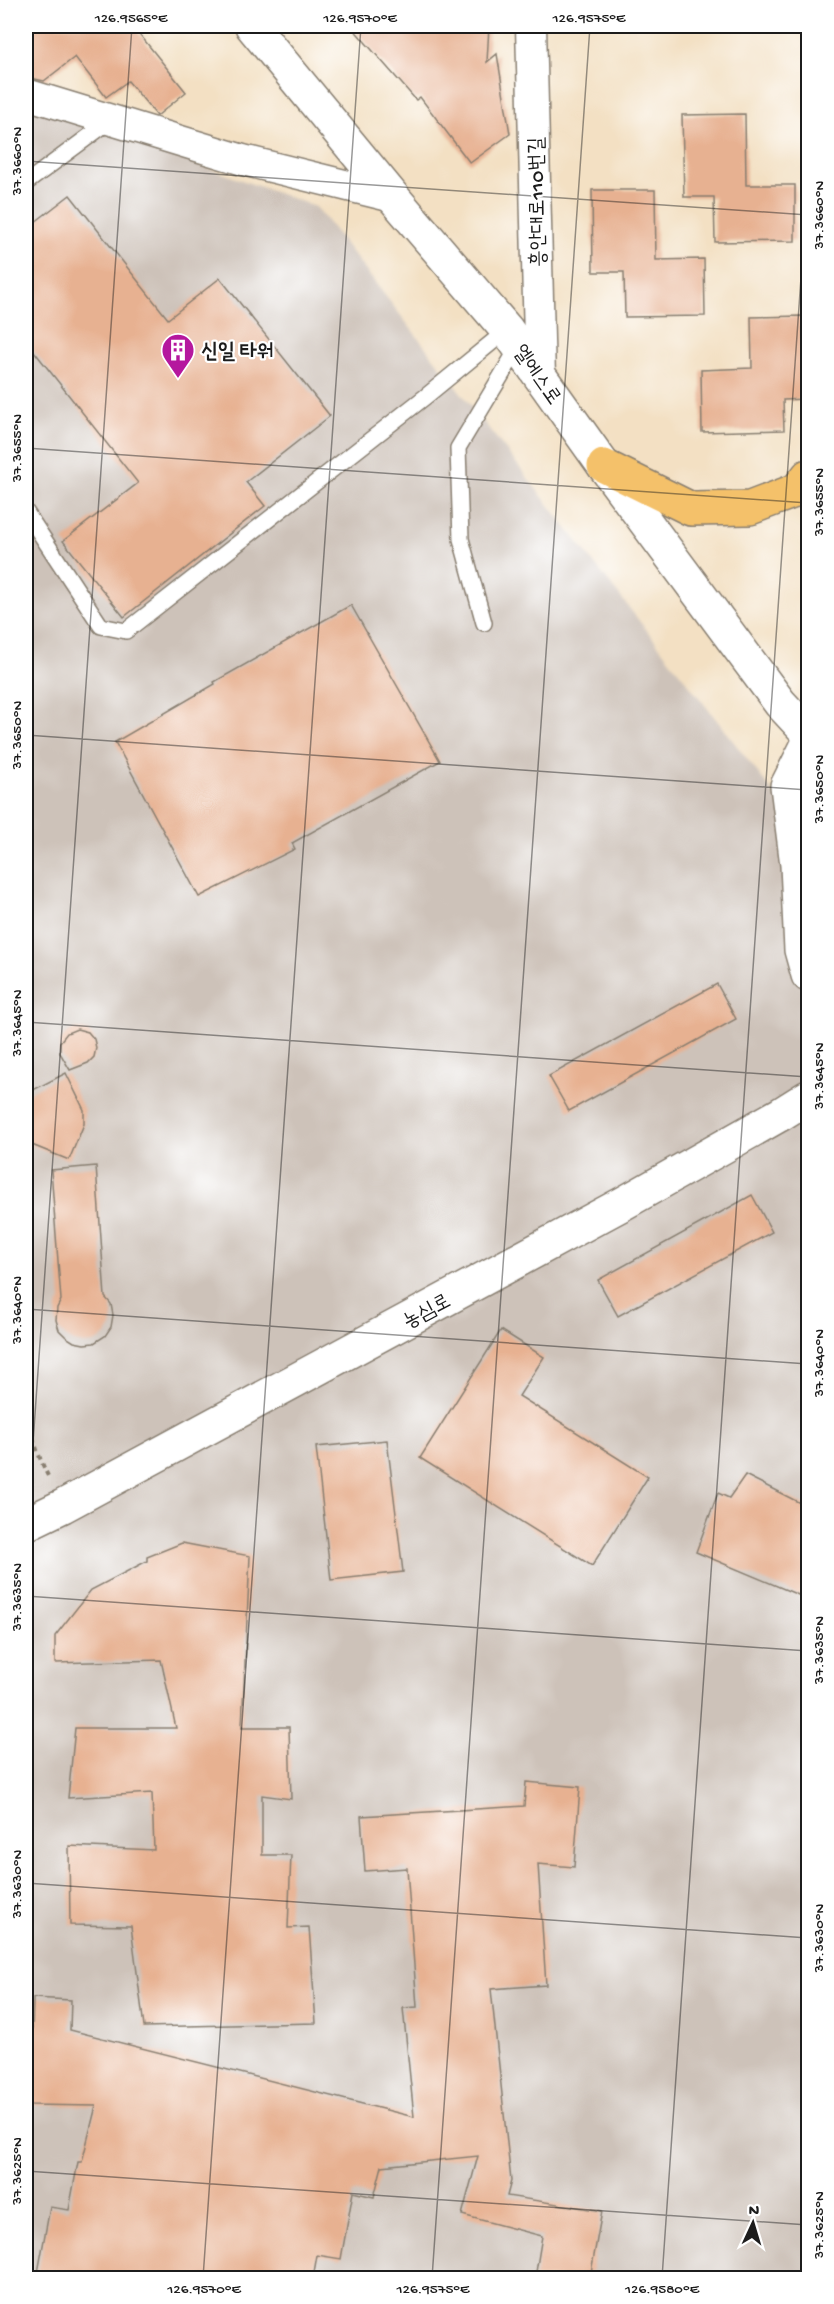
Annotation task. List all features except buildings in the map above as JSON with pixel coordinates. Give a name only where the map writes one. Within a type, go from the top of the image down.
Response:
[{"type":"main road","points":[[604,466],[691,509],[750,508],[797,490],[808,477]]},
{"type":"street","name":"엘에스로","points":[[252,26],[513,338],[604,466],[780,703],[808,733]]},
{"type":"street","name":"흥안대로110번길","points":[[531,26],[540,378]]},
{"type":"street","points":[[26,94],[243,160],[393,197]]},
{"type":"street","points":[[808,744],[788,786],[797,865],[801,951],[808,975]]},
{"type":"street","name":"농심로","points":[[43,1516],[624,1203],[808,1097]]},
{"type":"lane","points":[[26,183],[111,120]]},
{"type":"lane","points":[[26,512],[102,627],[126,630],[416,404],[513,338]]},
{"type":"lane","points":[[484,623],[462,538],[458,448],[513,338]]},
{"type":"path","points":[[26,1403],[37,1455],[43,1516]]},
{"type":"shaded area","points":[[26,102],[316,207],[808,837],[808,2278],[26,2278]]},
{"type":"place","name":"신일 타워","points":[[178,379]]}]
